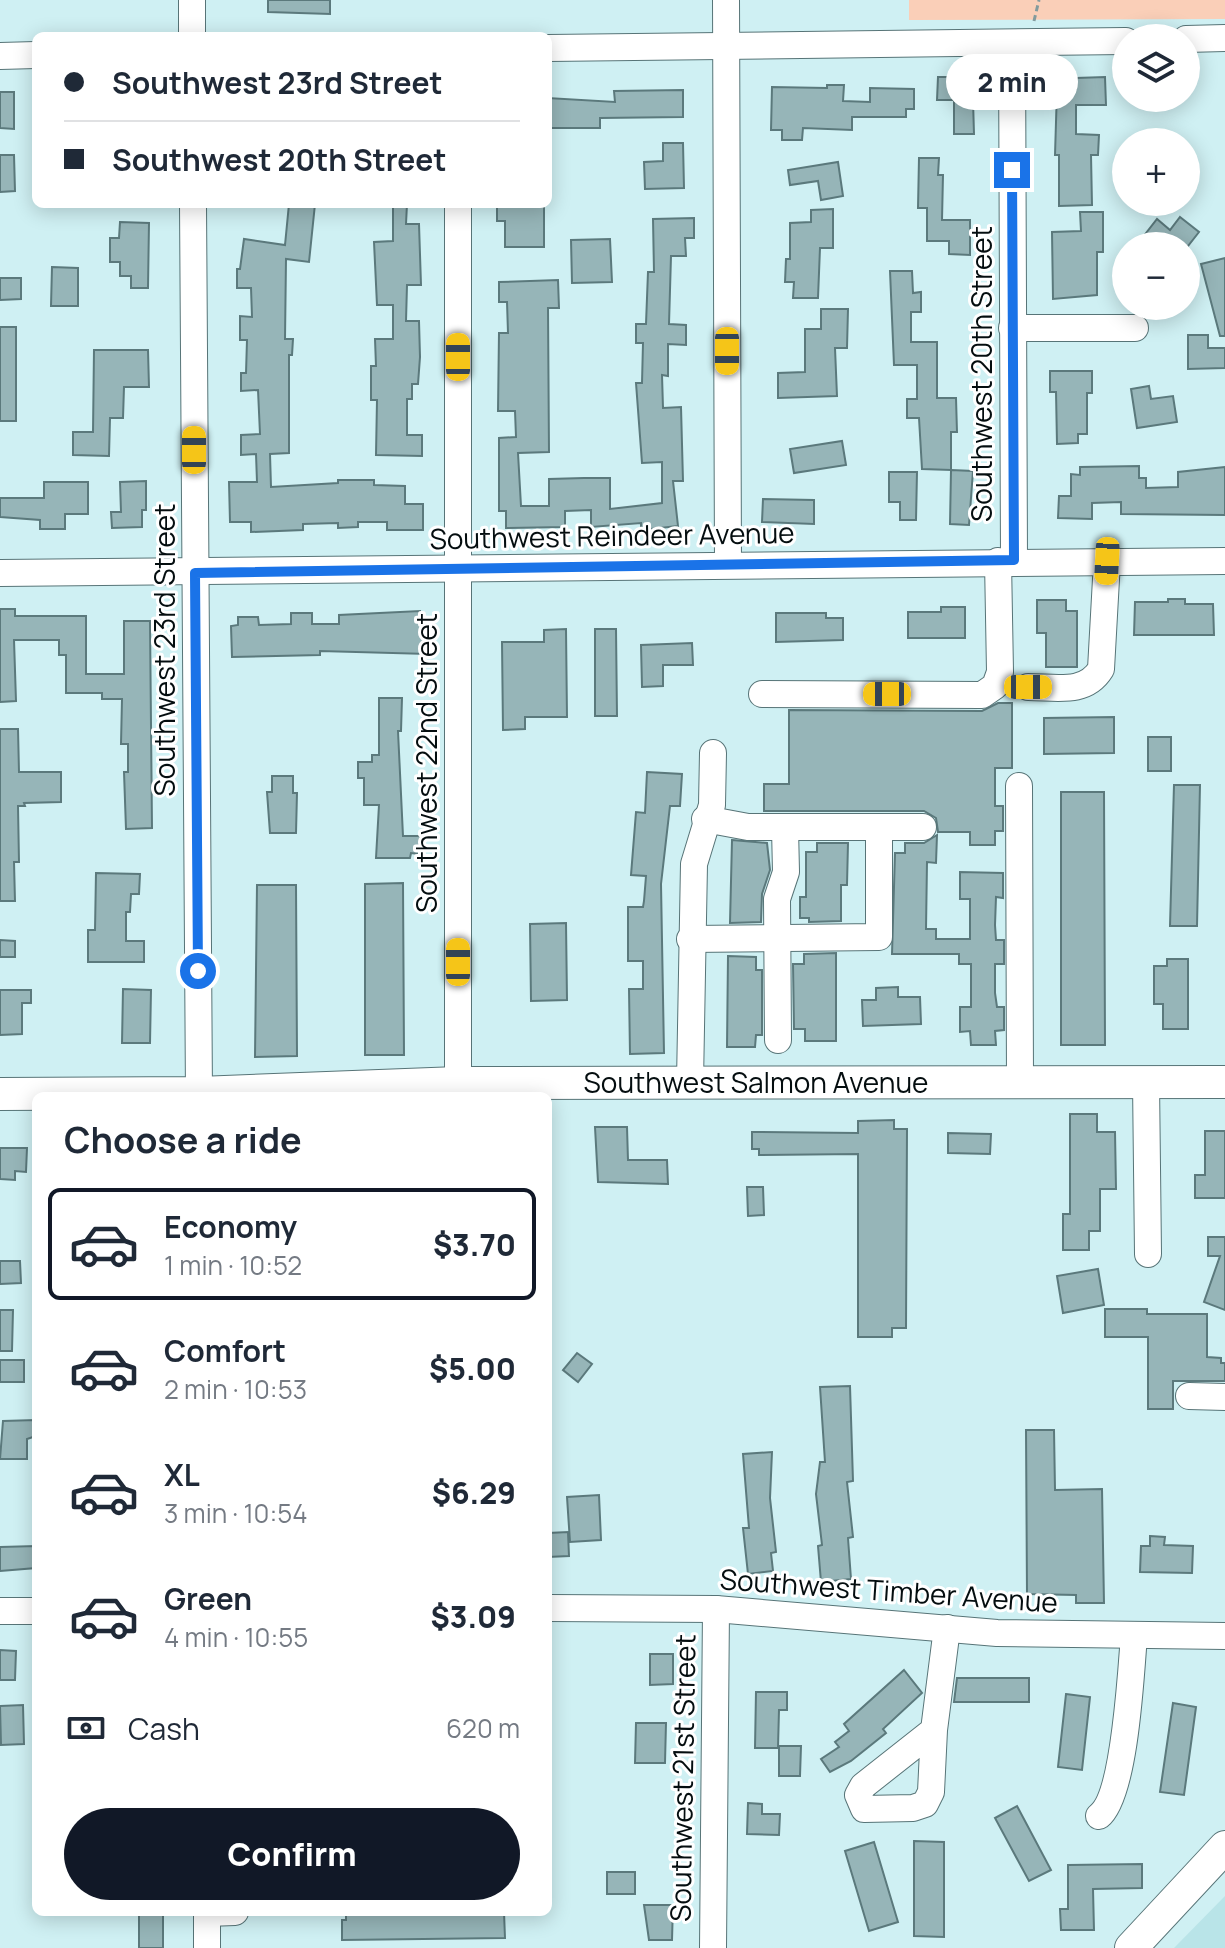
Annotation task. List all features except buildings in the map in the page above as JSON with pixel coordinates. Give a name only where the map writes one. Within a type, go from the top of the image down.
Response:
[{"type":"main road","name":"Southwest Salmon Avenue","points":[[246,1092],[458,1083],[1225,1082]]},
{"type":"main road","name":"Southwest Salmon Avenue","points":[[0,1094],[32,1094]]},
{"type":"main road","points":[[1131,1948],[1225,1847]]},
{"type":"street","points":[[192,0],[192,32]]},
{"type":"street","points":[[726,0],[728,565]]},
{"type":"street","points":[[1200,39],[1225,38]]},
{"type":"street","points":[[552,48],[1112,41]]},
{"type":"street","name":"Southwest 20th Street","points":[[762,694],[982,695],[995,686],[1000,672],[1006,561],[1012,328],[1012,43]]},
{"type":"street","points":[[0,56],[32,55]]},
{"type":"street","name":"Southwest 23rd Street","points":[[193,208],[199,1092]]},
{"type":"street","name":"Southwest 22nd Street","points":[[458,208],[458,1083]]},
{"type":"street","points":[[1012,328],[1135,328]]},
{"type":"street","name":"Southwest Reindeer Avenue","points":[[0,573],[457,571],[1006,561],[1225,561]]},
{"type":"street","points":[[1028,687],[1085,687],[1095,679],[1101,669],[1107,561]]},
{"type":"street","points":[[690,1082],[690,939],[694,864],[705,819],[712,805],[713,753]]},
{"type":"street","points":[[1019,786],[1020,1081]]},
{"type":"street","points":[[705,819],[748,827],[923,827]]},
{"type":"street","points":[[690,939],[879,937],[879,827]]},
{"type":"street","points":[[778,1040],[777,899],[786,872],[785,828]]},
{"type":"street","points":[[1146,1082],[1148,1254]]},
{"type":"street","points":[[1189,1396],[1225,1397]]},
{"type":"street","name":"Southwest Timber Avenue","points":[[552,1608],[716,1609],[947,1628],[1225,1636]]},
{"type":"street","name":"Southwest 21st Street","points":[[713,1948],[716,1609]]},
{"type":"street","points":[[0,1611],[32,1611]]},
{"type":"street","points":[[934,1730],[947,1628]]},
{"type":"street","points":[[1099,1816],[1109,1809],[1114,1790],[1127,1721],[1134,1635]]},
{"type":"street","points":[[207,1916],[207,1948]]},
{"type":"path","points":[[1034,21],[1039,0]]},
{"type":"shaded area","points":[[909,0],[1225,0],[1225,19],[909,20]]},
{"type":"shaded area","points":[[1225,1896],[1225,1948],[1174,1948]]},
{"type":"route","points":[[198,971],[195,573],[1014,560],[1012,170]]}]
